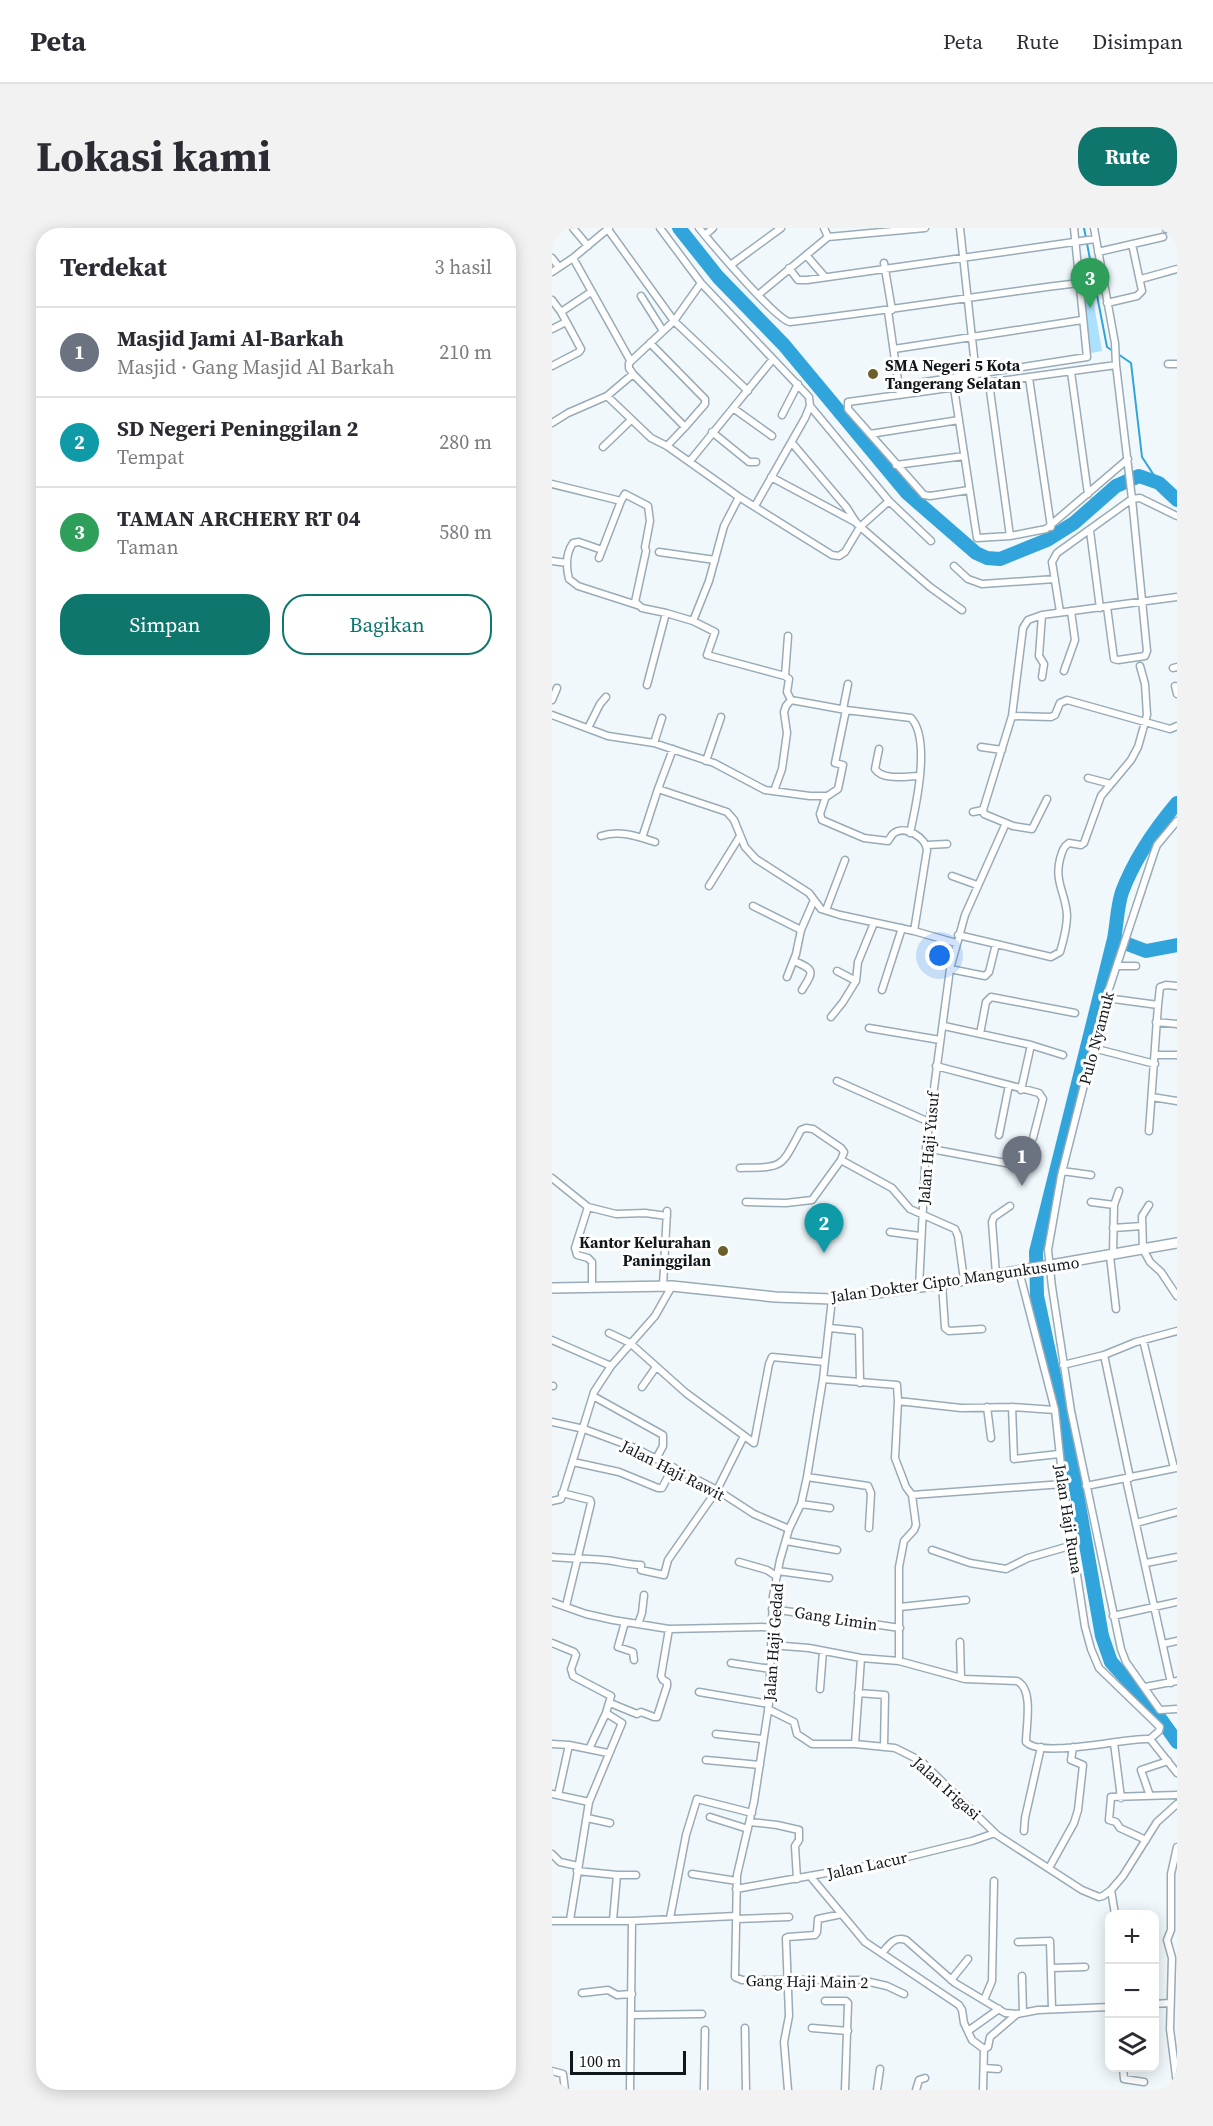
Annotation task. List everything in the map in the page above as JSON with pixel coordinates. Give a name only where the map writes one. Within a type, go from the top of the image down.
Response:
[{"type":"main road","name":"Jalan Dokter Cipto Mangunkusumo","points":[[552,1288],[668,1286],[775,1297],[832,1299],[942,1284],[1177,1243]]},
{"type":"street","points":[[573,228],[588,246]]},
{"type":"street","points":[[552,272],[573,258],[608,228],[674,321],[748,390]]},
{"type":"street","points":[[660,228],[701,283],[808,395],[810,406],[889,501],[931,542]]},
{"type":"street","points":[[699,228],[758,295],[784,321],[790,322],[890,311],[969,297],[1078,283]]},
{"type":"street","points":[[705,235],[713,228]]},
{"type":"street","points":[[732,264],[781,228]]},
{"type":"street","points":[[824,228],[828,237]]},
{"type":"street","points":[[758,295],[828,237],[925,228]]},
{"type":"street","points":[[960,228],[976,375]]},
{"type":"street","points":[[899,386],[1088,356],[1078,283],[1078,242],[1074,228]]},
{"type":"street","points":[[1090,531],[1112,656],[1118,660],[1143,657],[1147,653],[1115,344],[1094,239],[1094,228]]},
{"type":"street","points":[[1098,252],[1163,237]]},
{"type":"street","points":[[789,268],[798,280],[884,266],[964,258],[1094,239]]},
{"type":"street","points":[[1107,303],[1140,293],[1141,279],[1132,244]]},
{"type":"street","points":[[806,255],[825,277]]},
{"type":"street","points":[[552,258],[559,267]]},
{"type":"street","points":[[573,258],[630,360],[629,368],[685,427]]},
{"type":"street","points":[[884,266],[900,395]]},
{"type":"street","points":[[1141,279],[1177,269]]},
{"type":"street","points":[[630,360],[674,321],[701,283]]},
{"type":"street","points":[[561,312],[591,292]]},
{"type":"street","points":[[641,297],[663,331]]},
{"type":"street","points":[[552,300],[581,349],[552,366]]},
{"type":"street","points":[[894,349],[1082,320]]},
{"type":"street","points":[[552,329],[566,322]]},
{"type":"street","points":[[650,343],[705,397],[705,404],[667,446]]},
{"type":"street","points":[[690,461],[773,359]]},
{"type":"street","points":[[969,490],[927,496],[896,465],[848,409],[848,403],[1071,372],[1115,361]]},
{"type":"street","points":[[1168,364],[1177,364]]},
{"type":"street","points":[[1071,372],[1088,494]]},
{"type":"street","points":[[552,423],[568,413],[610,399],[633,374]]},
{"type":"street","points":[[1029,378],[1051,527]]},
{"type":"street","points":[[989,383],[1010,536]]},
{"type":"street","points":[[782,415],[798,384]]},
{"type":"street","points":[[954,388],[975,536],[981,539],[1010,536],[1051,527],[1128,459]]},
{"type":"street","points":[[610,399],[651,438],[690,461],[739,497],[837,556],[845,552],[859,525],[889,501]]},
{"type":"street","points":[[755,506],[792,443],[810,406]]},
{"type":"street","points":[[733,408],[772,436]]},
{"type":"street","points":[[603,447],[631,420]]},
{"type":"street","points":[[870,434],[959,420]]},
{"type":"street","points":[[712,432],[749,462],[756,462]]},
{"type":"street","points":[[792,443],[859,525]]},
{"type":"street","points":[[896,465],[964,456]]},
{"type":"street","points":[[771,477],[859,525],[930,586],[962,610]]},
{"type":"street","points":[[552,484],[621,501]]},
{"type":"street","points":[[599,558],[625,494],[648,506],[650,521],[635,599],[637,605]]},
{"type":"street","points":[[1132,495],[1177,516]]},
{"type":"street","points":[[1060,612],[1052,562],[1057,553],[1090,531],[1132,495]]},
{"type":"street","points":[[693,621],[709,581],[724,526],[739,497]]},
{"type":"street","points":[[602,550],[579,542],[570,546],[567,563],[569,579],[572,583],[654,612],[693,621],[715,632],[707,654],[785,676],[789,679],[787,692],[790,699]]},
{"type":"street","points":[[659,552],[715,560]]},
{"type":"street","points":[[552,561],[567,563]]},
{"type":"street","points":[[954,566],[968,579],[982,584],[1054,579]]},
{"type":"street","points":[[1047,799],[1032,829],[1006,823],[984,814],[983,810],[1012,716],[1023,628],[1028,620],[1060,612],[1177,597]]},
{"type":"street","points":[[1064,671],[1075,640],[1071,611]]},
{"type":"street","points":[[647,685],[666,613]]},
{"type":"street","points":[[1042,615],[1039,656],[1044,664],[1042,677]]},
{"type":"street","points":[[785,676],[788,636]]},
{"type":"street","points":[[958,935],[1051,957],[1060,952],[1067,920],[1058,877],[1063,849],[1069,843],[1081,845],[1084,843],[1097,803],[1136,753],[1146,722],[1146,695],[1140,666]]},
{"type":"street","points":[[848,684],[835,763],[843,765],[838,789],[826,797],[820,814],[822,820],[864,838],[885,842],[897,832],[910,833],[921,838],[927,845],[915,931]]},
{"type":"street","points":[[1175,686],[1177,694]]},
{"type":"street","points":[[552,700],[557,688]]},
{"type":"street","points":[[588,728],[606,697]]},
{"type":"street","points":[[790,699],[844,710],[911,717],[916,724],[921,748],[918,798],[910,833]]},
{"type":"street","points":[[774,791],[782,769],[787,733],[784,712],[790,699]]},
{"type":"street","points":[[1012,716],[1051,717],[1055,715],[1060,703],[1067,700],[1170,729],[1177,726]]},
{"type":"street","points":[[552,715],[619,739],[654,743],[673,749],[706,761],[765,790],[826,797]]},
{"type":"street","points":[[706,761],[721,717]]},
{"type":"street","points":[[654,743],[662,718]]},
{"type":"street","points":[[981,747],[1002,750]]},
{"type":"street","points":[[642,838],[673,749]]},
{"type":"street","points":[[879,749],[874,769],[877,773],[884,776],[920,776]]},
{"type":"street","points":[[1088,778],[1111,784]]},
{"type":"street","points":[[658,789],[727,812],[734,820],[745,847],[756,859],[804,889],[817,906],[956,944]]},
{"type":"street","points":[[973,812],[983,810]]},
{"type":"street","name":"Pulo Nyamuk","points":[[1177,821],[1154,852],[1106,998],[1062,1172],[1045,1267],[1086,1486],[1123,1655],[1160,1710],[1177,1709]]},
{"type":"street","name":"Jalan Haji Yusuf","points":[[964,1280],[957,1231],[921,1214],[928,1122],[938,1040],[944,1026],[950,969],[958,935],[977,885],[1006,823]]},
{"type":"street","points":[[601,836],[615,833],[655,842]]},
{"type":"street","points":[[709,886],[740,836]]},
{"type":"street","points":[[927,845],[947,844]]},
{"type":"street","points":[[826,910],[845,860]]},
{"type":"street","points":[[952,876],[977,885]]},
{"type":"street","points":[[787,977],[794,961],[801,930],[814,900]]},
{"type":"street","points":[[753,906],[801,930]]},
{"type":"street","points":[[831,1017],[856,981],[858,962],[874,923]]},
{"type":"street","points":[[882,990],[902,928]]},
{"type":"street","points":[[950,969],[985,976],[996,944]]},
{"type":"street","points":[[794,961],[811,970],[812,974],[802,990]]},
{"type":"street","points":[[1117,965],[1136,966]]},
{"type":"street","points":[[837,971],[856,981]]},
{"type":"street","points":[[1149,1131],[1160,987],[1177,986]]},
{"type":"street","points":[[980,1034],[986,1002],[991,997],[1075,1013]]},
{"type":"street","points":[[1106,998],[1158,1005]]},
{"type":"street","points":[[1156,1022],[1177,1024]]},
{"type":"street","points":[[944,1026],[1031,1045],[1063,1055]]},
{"type":"street","points":[[869,1028],[938,1040]]},
{"type":"street","points":[[1021,1090],[1031,1045]]},
{"type":"street","points":[[1093,1048],[1155,1064]]},
{"type":"street","points":[[1155,1055],[1177,1055]]},
{"type":"street","name":"Jalan Haji Yusuf","points":[[936,1066],[1039,1094],[1043,1098],[1034,1138]]},
{"type":"street","points":[[837,1081],[928,1122]]},
{"type":"street","points":[[999,1135],[1009,1085]]},
{"type":"street","points":[[1152,1097],[1177,1101]]},
{"type":"street","points":[[740,1168],[770,1168],[780,1164],[786,1158],[801,1130],[806,1128],[813,1129],[844,1152],[841,1160],[812,1200],[786,1203],[746,1202]]},
{"type":"street","points":[[926,1148],[1011,1164]]},
{"type":"street","points":[[841,1160],[892,1188],[910,1209],[921,1214],[919,1287]]},
{"type":"street","points":[[1062,1172],[1091,1175]]},
{"type":"street","points":[[552,1178],[588,1207],[616,1214],[667,1214],[668,1286],[655,1316],[611,1366],[593,1396],[559,1501],[552,1501]]},
{"type":"street","points":[[1116,1309],[1112,1255],[1114,1205],[1119,1191]]},
{"type":"street","points":[[1091,1202],[1114,1205]]},
{"type":"street","points":[[1149,1205],[1142,1216],[1143,1249],[1150,1262],[1161,1272],[1177,1295]]},
{"type":"street","points":[[996,1274],[992,1222],[994,1217],[1011,1206]]},
{"type":"street","points":[[588,1207],[575,1248],[577,1255],[588,1258],[592,1262],[592,1287]]},
{"type":"street","points":[[1113,1228],[1142,1226]]},
{"type":"street","points":[[890,1232],[920,1236]]},
{"type":"street","name":"Jalan Haji Runa","points":[[1024,1270],[1054,1410],[1085,1627],[1099,1668],[1160,1727],[1150,1739]]},
{"type":"street","points":[[942,1284],[944,1325],[947,1329],[949,1331],[982,1329]]},
{"type":"street","name":"Jalan Haji Gedad","points":[[736,1917],[740,1858],[752,1813],[769,1706],[770,1628],[777,1573],[789,1529],[801,1504],[807,1477],[823,1379],[832,1299]]},
{"type":"street","points":[[830,1328],[860,1331],[860,1383]]},
{"type":"street","points":[[1063,1365],[1104,1355],[1143,1340],[1177,1331]]},
{"type":"street","points":[[609,1333],[630,1343],[686,1393],[754,1443],[772,1357],[825,1362]]},
{"type":"street","points":[[552,1340],[611,1366]]},
{"type":"street","points":[[1086,1486],[1175,1468],[1143,1340]]},
{"type":"street","points":[[1104,1355],[1136,1523],[1163,1644],[1174,1682],[1145,1688]]},
{"type":"street","points":[[642,1387],[656,1367]]},
{"type":"street","points":[[823,1379],[896,1384],[898,1401],[895,1458],[906,1487],[912,1496],[916,1525],[903,1543],[899,1568],[899,1661]]},
{"type":"street","points":[[593,1396],[663,1435],[663,1446],[656,1459]]},
{"type":"street","points":[[898,1401],[961,1408],[1012,1407],[1054,1410]]},
{"type":"street","points":[[987,1407],[991,1438]]},
{"type":"street","points":[[1012,1407],[1014,1460],[1059,1454]]},
{"type":"street","name":"Jalan Haji Rawit","points":[[552,1422],[584,1429],[635,1448],[717,1490],[754,1514],[789,1529]]},
{"type":"street","points":[[552,1557],[607,1560],[641,1565],[641,1569],[663,1575],[668,1560],[717,1490],[744,1436]]},
{"type":"street","points":[[573,1462],[619,1472],[658,1488],[662,1488],[673,1467]]},
{"type":"street","points":[[807,1477],[870,1488],[869,1528]]},
{"type":"street","points":[[912,1496],[1063,1484]]},
{"type":"street","points":[[562,1493],[591,1500],[566,1606]]},
{"type":"street","points":[[801,1504],[830,1508]]},
{"type":"street","points":[[1136,1523],[1177,1512]]},
{"type":"street","points":[[786,1542],[837,1550]]},
{"type":"street","points":[[932,1550],[970,1563],[1006,1569],[1028,1558],[1073,1545]]},
{"type":"street","points":[[1146,1563],[1177,1557]]},
{"type":"street","points":[[739,1562],[777,1573],[829,1578]]},
{"type":"street","points":[[638,1624],[644,1596]]},
{"type":"street","points":[[900,1607],[966,1600]]},
{"type":"street","points":[[552,1602],[586,1614],[669,1629],[770,1628]]},
{"type":"street","points":[[1113,1616],[1177,1602]]},
{"type":"street","name":"Gang Limin","points":[[772,1609],[900,1628]]},
{"type":"street","points":[[625,1622],[618,1647],[633,1652],[634,1660]]},
{"type":"street","points":[[610,1702],[637,1714],[641,1712],[654,1718],[657,1717],[667,1686],[667,1682],[661,1676],[669,1629]]},
{"type":"street","points":[[1163,1644],[1177,1641]]},
{"type":"street","points":[[960,1642],[961,1678]]},
{"type":"street","points":[[552,1643],[576,1655],[571,1670],[573,1676],[611,1696],[606,1713],[589,1749]]},
{"type":"street","points":[[771,1645],[899,1661],[961,1678],[1013,1679],[1022,1683],[1026,1692],[1026,1742],[1030,1745],[1073,1747],[1150,1739],[1177,1773]]},
{"type":"street","points":[[820,1689],[824,1651]]},
{"type":"street","points":[[855,1744],[861,1658]]},
{"type":"street","points":[[731,1663],[771,1669]]},
{"type":"street","name":"Jalan Irigasi","points":[[699,1692],[769,1706],[794,1722],[797,1734],[812,1744],[855,1744],[905,1752],[921,1761],[995,1833],[1082,1890],[1095,1896],[1103,1896],[1111,1890]]},
{"type":"street","points":[[858,1693],[885,1695],[884,1747]]},
{"type":"street","points":[[570,1920],[589,1802],[622,1723],[606,1713]]},
{"type":"street","points":[[716,1734],[762,1739]]},
{"type":"street","points":[[1114,1743],[1121,1797]]},
{"type":"street","points":[[552,1744],[608,1753]]},
{"type":"street","points":[[569,1745],[555,1794],[589,1802]]},
{"type":"street","points":[[1024,1831],[1041,1747]]},
{"type":"street","points":[[1049,1868],[1068,1837],[1078,1810],[1083,1765],[1071,1760],[1073,1747]]},
{"type":"street","points":[[706,1760],[760,1765]]},
{"type":"street","points":[[1150,1796],[1141,1770],[1168,1761]]},
{"type":"street","points":[[1146,1840],[1120,1828],[1116,1822],[1109,1820],[1111,1797],[1177,1795]]},
{"type":"street","points":[[670,1918],[686,1835],[697,1799],[752,1813]]},
{"type":"street","points":[[1114,1910],[1111,1890],[1123,1876],[1157,1822],[1177,1806]]},
{"type":"street","points":[[710,1817],[749,1825],[777,1825],[799,1830],[799,1840],[795,1846],[797,1879]]},
{"type":"street","points":[[587,1818],[610,1823]]},
{"type":"street","name":"Jalan Lacur","points":[[692,1874],[737,1885],[797,1879],[894,1860],[995,1833]]},
{"type":"street","points":[[1177,1847],[1171,1874],[1174,1930],[1167,1940],[1172,1958],[1170,2029],[1177,2084]]},
{"type":"street","points":[[552,1854],[560,1862],[578,1869],[616,1875],[636,1875]]},
{"type":"street","points":[[613,1920],[616,1875]]},
{"type":"street","points":[[810,1876],[865,1942],[959,2004],[972,2040],[984,2049]]},
{"type":"street","points":[[984,2000],[992,1981],[994,1881]]},
{"type":"street","points":[[788,2090],[784,2042],[789,2016],[786,1938],[815,1935],[818,1919],[842,1914]]},
{"type":"street","name":"Gang Haji Main 2","points":[[736,1917],[736,1979],[869,1980],[904,1994]]},
{"type":"street","points":[[552,1921],[789,1917]]},
{"type":"street","points":[[630,2090],[632,1921]]},
{"type":"street","points":[[882,1953],[893,1940],[900,1938],[906,1940],[951,1980],[1005,2013],[1020,2014],[1052,2009],[1105,2007]]},
{"type":"street","points":[[1018,1942],[1050,1941],[1052,2009]]},
{"type":"street","points":[[951,1980],[968,1959]]},
{"type":"street","points":[[1051,1968],[1085,1967]]},
{"type":"street","points":[[1020,2014],[1022,1976]]},
{"type":"street","points":[[582,1993],[608,1990],[617,1995],[632,1994]]},
{"type":"street","points":[[825,2001],[846,2001],[848,2003],[845,2090]]},
{"type":"street","points":[[1159,2004],[1170,2003]]},
{"type":"street","points":[[968,2031],[999,2009]]},
{"type":"street","points":[[632,2015],[702,2014]]},
{"type":"street","points":[[984,2049],[988,2047],[993,2034],[1020,2014]]},
{"type":"street","points":[[745,2028],[746,2090]]},
{"type":"street","points":[[812,2028],[848,2031]]},
{"type":"street","points":[[704,2090],[705,2030]]},
{"type":"street","points":[[983,2090],[984,2049]]},
{"type":"street","points":[[984,2068],[998,2069]]},
{"type":"street","points":[[877,2090],[880,2069]]},
{"type":"street","points":[[552,2071],[563,2074],[565,2090]]},
{"type":"street","points":[[1123,2072],[1124,2079],[1144,2082]]},
{"type":"street","points":[[916,2090],[919,2080],[925,2078]]},
{"type":"shaded area","points":[[1087,264],[1102,351],[1091,353],[1079,266]]},
{"type":"waterway","points":[[679,228],[718,277],[784,345],[907,493],[976,553],[987,558],[1000,559],[1047,540],[1074,523],[1116,486],[1139,476],[1159,483],[1177,500]]},
{"type":"waterway","points":[[1084,228],[1107,347],[1113,351]]},
{"type":"waterway","points":[[1118,354],[1131,363],[1142,457],[1159,483]]},
{"type":"waterway","points":[[1177,803],[1146,845],[1122,892],[1114,939],[1036,1252],[1037,1296],[1066,1431],[1102,1636],[1111,1662],[1152,1707],[1177,1742]]},
{"type":"waterway","points":[[1114,939],[1146,951],[1177,945]]},
{"type":"place","name":"TAMAN ARCHERY RT 04","points":[[1090,308]]},
{"type":"place","name":"SMA Negeri 5 Kota Tangerang Selatan","points":[[873,374]]},
{"type":"place","name":"Masjid Jami Al-Barkah","points":[[1022,1186]]},
{"type":"place","name":"Kantor Kelurahan Paninggilan","points":[[723,1251]]},
{"type":"place","name":"SD Negeri Peninggilan 2","points":[[824,1253]]}]
